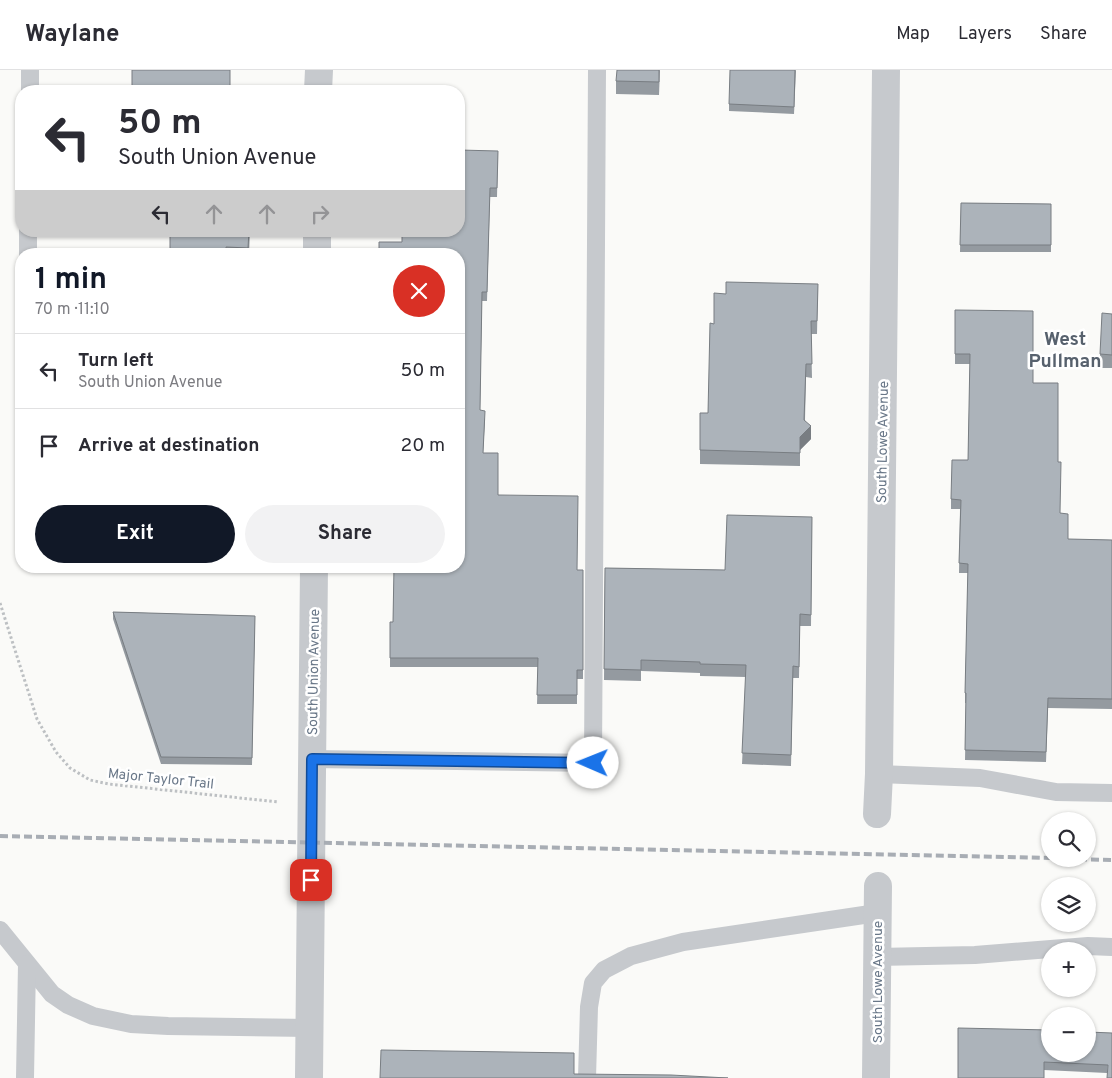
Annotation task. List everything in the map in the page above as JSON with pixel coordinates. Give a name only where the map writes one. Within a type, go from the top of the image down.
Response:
[{"type":"street","points":[[318,85],[319,70]]},
{"type":"street","name":"South Lowe Avenue","points":[[877,814],[879,774],[886,70]]},
{"type":"street","name":"South Union Avenue","points":[[309,1078],[314,573]]},
{"type":"street","name":"South Lowe Avenue","points":[[876,1078],[878,886]]},
{"type":"lane","points":[[30,70],[30,85]]},
{"type":"lane","points":[[312,759],[593,763],[597,70]]},
{"type":"lane","points":[[879,774],[980,778],[1056,792],[1112,793]]},
{"type":"lane","points":[[587,1078],[590,999],[593,983],[604,970],[631,956],[683,942],[877,913]]},
{"type":"lane","points":[[0,930],[52,994],[68,1005],[93,1016],[131,1024],[310,1028]]},
{"type":"lane","points":[[877,957],[975,955],[1088,946],[1112,947]]},
{"type":"lane","points":[[25,1078],[27,964]]},
{"type":"path","name":"Major Taylor Trail","points":[[0,603],[36,719],[56,752],[70,768],[90,780],[109,784],[312,805]]},
{"type":"building","points":[[132,70],[230,70],[230,85],[132,85]]},
{"type":"building","points":[[617,70],[659,70],[659,82],[616,81]]},
{"type":"building","points":[[730,70],[795,70],[794,107],[729,104]]},
{"type":"building","points":[[465,150],[498,151],[497,188],[490,188],[487,292],[482,292],[480,410],[485,411],[483,453],[498,453],[498,495],[578,496],[577,570],[583,570],[583,670],[577,670],[577,695],[537,695],[538,658],[390,658],[390,622],[393,622],[394,573],[465,573],[465,248],[379,248],[379,242],[402,242],[402,237],[465,237]]},
{"type":"building","points":[[961,203],[1051,204],[1051,245],[960,245]]},
{"type":"building","points":[[170,237],[249,237],[248,248],[170,248]]},
{"type":"building","points":[[726,282],[818,284],[817,321],[811,321],[812,364],[806,364],[804,420],[811,426],[800,437],[800,453],[700,450],[700,413],[708,413],[710,323],[714,324],[714,293],[726,294]]},
{"type":"building","points":[[955,310],[1033,311],[1033,383],[1058,383],[1058,462],[1061,462],[1060,513],[1068,514],[1068,539],[1112,540],[1112,699],[1048,698],[1046,752],[965,750],[968,564],[959,563],[961,500],[951,499],[952,460],[968,460],[970,354],[955,354]]},
{"type":"building","points":[[1102,313],[1112,314],[1112,355],[1100,354]]},
{"type":"building","points":[[727,515],[812,517],[811,615],[800,614],[799,667],[793,666],[791,755],[742,753],[746,665],[641,660],[641,670],[604,669],[605,568],[725,570]]},
{"type":"building","points":[[113,612],[255,616],[252,758],[161,757]]},
{"type":"building","points":[[958,1028],[1041,1030],[1041,1062],[1044,1062],[1044,1078],[958,1078]]},
{"type":"building","points":[[1096,1032],[1112,1033],[1112,1078],[1107,1078],[1108,1065],[1044,1062],[1096,1062]]},
{"type":"building","points":[[381,1050],[574,1053],[574,1074],[671,1075],[728,1078],[380,1078]]},
{"type":"railway","points":[[0,836],[1041,858]]},
{"type":"railway","points":[[1096,860],[1112,860]]},
{"type":"district","name":"West Pullman","points":[[1065,349]]},
{"type":"route","points":[[311,880],[312,759],[593,763]]}]
